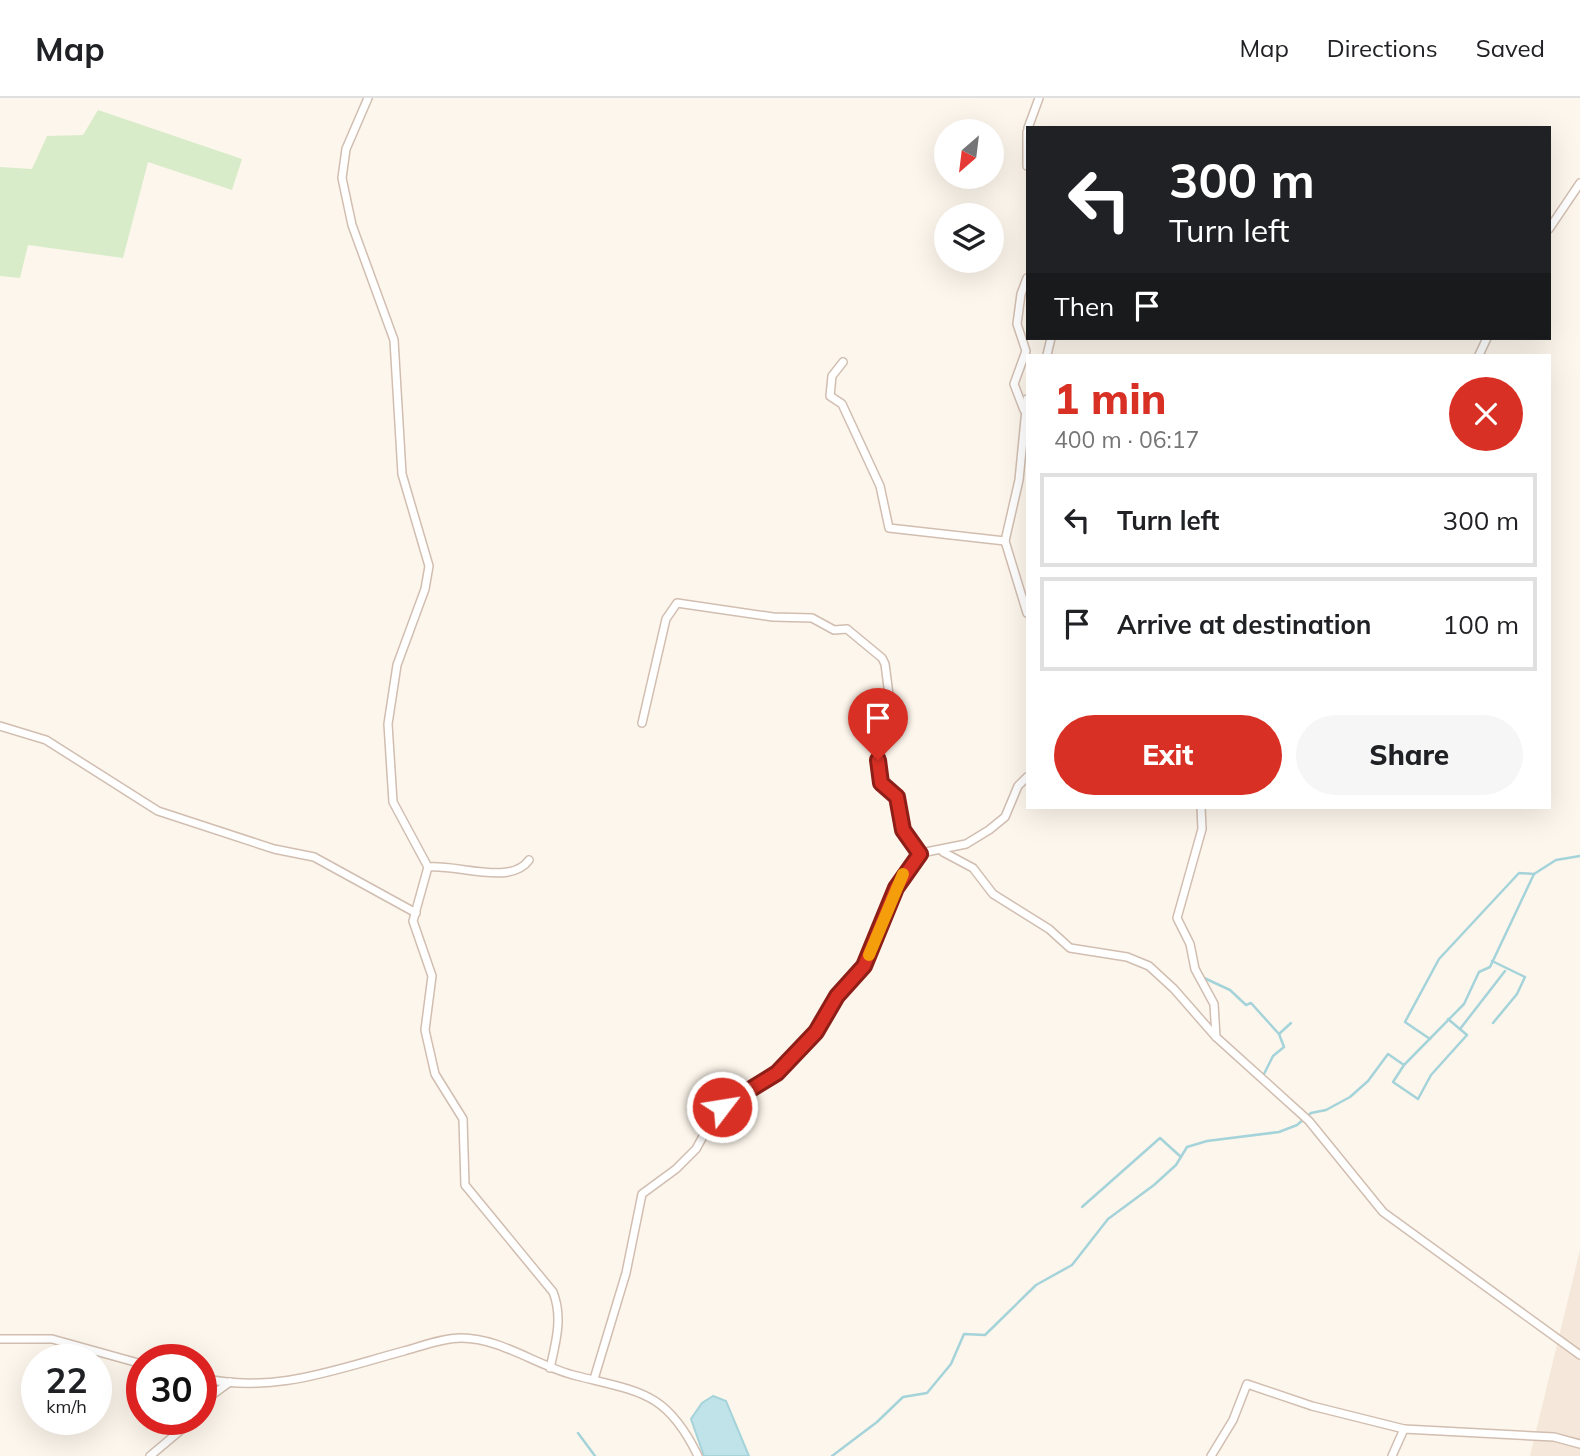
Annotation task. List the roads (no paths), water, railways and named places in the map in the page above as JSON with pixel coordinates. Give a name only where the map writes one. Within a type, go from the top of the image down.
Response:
[{"type":"street","points":[[368,98],[346,149],[342,178],[352,225],[394,341],[402,474],[429,566],[425,589],[397,665],[388,724],[392,797],[403,825],[428,867],[414,929],[432,976],[425,1024],[428,1054],[435,1074],[463,1119],[465,1185],[553,1292],[559,1313],[550,1368]]},
{"type":"street","points":[[1029,126],[1039,98]]},
{"type":"street","points":[[1551,226],[1580,183]]},
{"type":"street","points":[[1025,412],[1014,384],[1026,351],[1017,324],[1021,294],[1026,281]]},
{"type":"street","points":[[843,362],[832,376],[831,396],[842,404],[880,486],[889,528],[1005,541]]},
{"type":"street","points":[[1026,406],[1019,480],[1005,541],[1026,610]]},
{"type":"street","points":[[642,723],[666,619],[677,603],[755,615],[812,618],[834,630],[847,629],[885,664],[892,719],[878,760],[878,776],[881,783],[897,797],[903,830],[920,854]]},
{"type":"street","points":[[0,726],[46,740],[151,808],[274,849],[314,857],[416,913]]},
{"type":"street","points":[[594,1379],[626,1273],[642,1194],[676,1169],[696,1149],[717,1111],[777,1073],[816,1032],[837,996],[864,966],[896,888],[920,854],[966,844],[1005,817],[1018,786],[1026,778]]},
{"type":"street","points":[[1201,809],[1202,829],[1177,918],[1190,944],[1195,969],[1214,1004],[1216,1037]]},
{"type":"street","points":[[935,850],[966,863],[993,894],[1049,929],[1070,948],[1127,957],[1149,966],[1177,992],[1202,1025],[1309,1121],[1383,1212],[1421,1236],[1580,1355]]},
{"type":"street","points":[[428,867],[453,866],[507,874],[523,869],[529,860]]},
{"type":"street","points":[[217,1380],[277,1384],[461,1338],[493,1343],[550,1368],[657,1399],[678,1419],[698,1456]]},
{"type":"street","points":[[0,1339],[52,1339],[126,1360]]},
{"type":"street","points":[[217,1391],[230,1382]]},
{"type":"street","points":[[1212,1456],[1233,1420],[1247,1384],[1312,1406],[1404,1429],[1553,1437],[1580,1444]]},
{"type":"street","points":[[1392,1456],[1404,1429]]},
{"type":"street","points":[[150,1456],[175,1435]]},
{"type":"water","points":[[713,1396],[726,1401],[749,1456],[704,1456],[691,1419],[702,1403]]},
{"type":"waterway","points":[[832,1456],[877,1422],[903,1397],[927,1393],[951,1364],[964,1334],[985,1335],[1036,1285],[1072,1265],[1108,1219],[1176,1165],[1187,1147],[1207,1141],[1279,1132],[1297,1125],[1311,1113],[1326,1110],[1350,1097],[1368,1081],[1388,1054],[1404,1065],[1464,1004],[1479,972],[1490,967],[1534,874],[1556,860],[1580,856]]},
{"type":"waterway","points":[[1430,1039],[1405,1022],[1439,959],[1519,873],[1534,874]]},
{"type":"waterway","points":[[1492,961],[1525,977],[1517,994],[1493,1023]]},
{"type":"waterway","points":[[1460,1029],[1505,971]]},
{"type":"waterway","points":[[1202,977],[1230,990],[1246,1005],[1251,1003],[1279,1034],[1284,1047],[1273,1056],[1263,1076]]},
{"type":"waterway","points":[[1404,1065],[1393,1082],[1418,1099],[1431,1075],[1467,1035],[1448,1019]]},
{"type":"waterway","points":[[1279,1034],[1291,1023]]},
{"type":"waterway","points":[[1082,1207],[1160,1138],[1181,1157]]},
{"type":"waterway","points":[[578,1433],[595,1456]]}]
